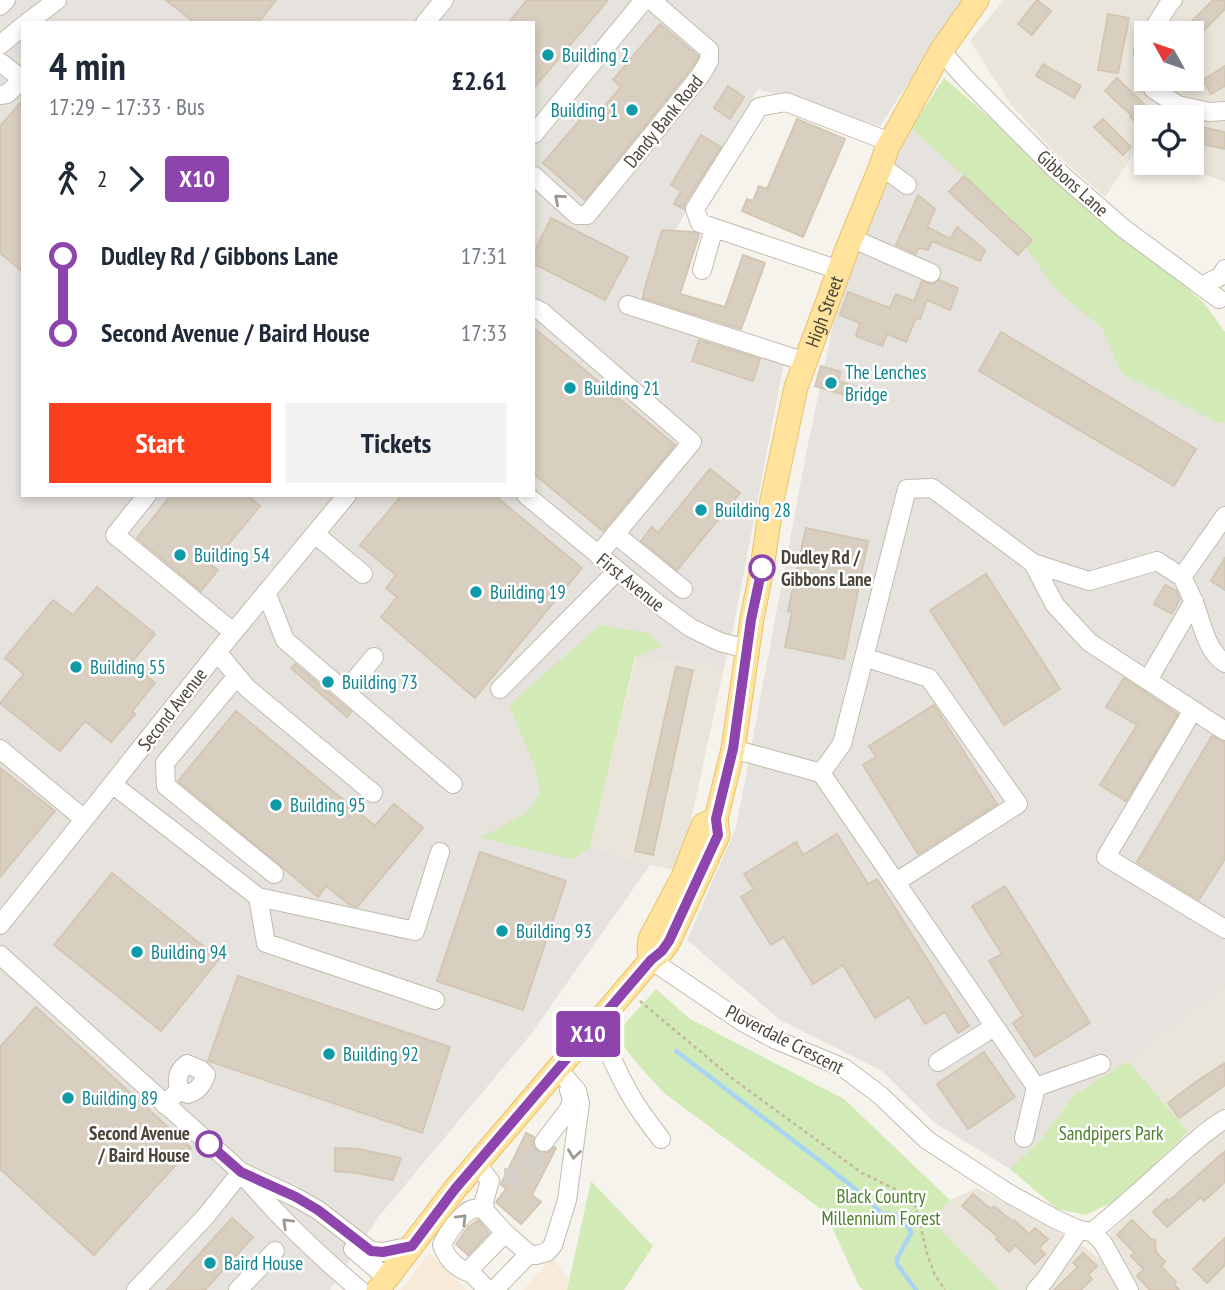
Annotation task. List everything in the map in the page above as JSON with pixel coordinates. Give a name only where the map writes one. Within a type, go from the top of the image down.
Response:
[{"type":"main road","name":"High Street","points":[[382,1284],[455,1189],[490,1174],[565,1076],[596,1025],[669,941],[705,866],[718,835],[716,819],[733,749],[772,500],[796,387],[890,142],[941,51],[977,0]]},
{"type":"street","points":[[0,6],[6,0]]},
{"type":"street","points":[[427,21],[444,0]]},
{"type":"street","points":[[535,133],[644,0]]},
{"type":"street","name":"Dandy Bank Road","points":[[535,177],[577,215],[587,215],[701,76],[709,61],[709,50],[652,0]]},
{"type":"street","points":[[1158,21],[1169,1]]},
{"type":"street","points":[[29,21],[51,2]]},
{"type":"street","points":[[0,45],[21,28]]},
{"type":"street","name":"Gibbons Lane","points":[[941,51],[1054,168],[1123,228],[1219,299]]},
{"type":"street","points":[[0,62],[21,79]]},
{"type":"street","points":[[0,95],[7,94],[21,81]]},
{"type":"street","points":[[1156,91],[1178,105],[1209,112],[1225,111]]},
{"type":"street","points":[[839,270],[699,223],[695,209],[759,107],[786,102],[890,142]]},
{"type":"street","points":[[881,166],[907,185]]},
{"type":"street","points":[[702,270],[714,228]]},
{"type":"street","points":[[851,238],[931,273]]},
{"type":"street","points":[[1202,286],[1221,276],[1225,269]]},
{"type":"street","points":[[628,305],[806,362]]},
{"type":"street","points":[[535,308],[692,442],[598,555]]},
{"type":"street","points":[[821,773],[842,744],[907,489],[932,488],[1033,563],[1089,581],[1157,561],[1182,577],[1210,646],[1225,663]]},
{"type":"street","points":[[145,497],[115,535],[233,632]]},
{"type":"street","name":"Second Avenue","points":[[0,925],[233,632],[345,497]]},
{"type":"street","name":"First Avenue","points":[[528,497],[691,628],[720,642],[747,649]]},
{"type":"street","points":[[1182,577],[1225,516]]},
{"type":"street","points":[[314,534],[363,574]]},
{"type":"street","points":[[615,534],[683,589]]},
{"type":"street","points":[[1033,563],[1055,604],[1089,642],[1225,731]]},
{"type":"street","points":[[500,689],[617,571]]},
{"type":"street","points":[[266,592],[285,640],[453,784]]},
{"type":"street","points":[[1148,680],[1194,601]]},
{"type":"street","points":[[217,652],[247,688],[373,793]]},
{"type":"street","points":[[346,691],[374,657]]},
{"type":"street","points":[[864,657],[929,678],[1018,804],[896,882]]},
{"type":"street","points":[[237,676],[165,763],[166,786],[274,874]]},
{"type":"street","points":[[1193,710],[1106,857],[1225,929]]},
{"type":"street","points":[[733,749],[821,773],[1036,1087],[1024,1138]]},
{"type":"street","points":[[0,750],[85,819]]},
{"type":"street","points":[[112,784],[258,897],[415,931],[440,852]]},
{"type":"street","points":[[258,897],[266,943],[435,1000]]},
{"type":"street","points":[[0,955],[241,1172],[263,1199],[360,1290]]},
{"type":"street","name":"Ploverdale Crescent","points":[[651,960],[741,1021],[774,1039],[844,1068],[880,1096],[927,1140],[1033,1209],[1085,1231],[1103,1243],[1129,1290]]},
{"type":"street","points":[[596,1025],[628,1092],[661,1139]]},
{"type":"street","points":[[939,1062],[995,1027]]},
{"type":"street","points":[[1036,1087],[1101,1064]]},
{"type":"street","points":[[544,1142],[569,1109],[572,1099],[565,1076]]},
{"type":"street","points":[[490,1174],[484,1201],[485,1211],[529,1254],[547,1252],[553,1245],[567,1200],[580,1103],[577,1091],[565,1076]]},
{"type":"street","points":[[166,1105],[179,1090]]},
{"type":"street","points":[[1036,1290],[1085,1231],[1125,1205],[1205,1133],[1225,1119]]},
{"type":"street","points":[[241,1172],[318,1210],[371,1251],[383,1252],[412,1246]]},
{"type":"street","points":[[136,1290],[206,1216],[241,1172]]},
{"type":"street","points":[[296,1197],[382,1284]]},
{"type":"street","points":[[485,1209],[474,1208],[465,1213],[442,1245],[445,1253],[460,1269],[471,1273],[488,1290]]},
{"type":"street","points":[[471,1273],[474,1264],[505,1233]]},
{"type":"street","points":[[238,1290],[275,1251]]},
{"type":"street","points":[[494,1290],[529,1254]]},
{"type":"street","points":[[337,1270],[344,1290]]},
{"type":"path","points":[[627,990],[733,1079],[862,1173],[905,1194],[915,1204],[928,1256],[935,1275],[945,1290]]},
{"type":"shaded area","points":[[0,0],[963,0],[880,126],[758,89],[686,211],[635,305],[785,358],[724,668],[635,657],[590,847],[650,865],[531,1034],[380,1215],[330,1290],[0,1290]]},
{"type":"shaded area","points":[[1004,0],[1225,0],[1225,182],[1204,174],[1204,105],[1134,105],[1134,154],[1105,197],[1054,152],[1011,105],[970,41]]},
{"type":"shaded area","points":[[911,128],[1225,413],[1225,988],[1128,1061],[1075,1094],[1042,1138],[1010,1169],[935,1123],[882,1071],[780,1020],[687,940],[736,828],[807,449],[837,306],[883,186]]},
{"type":"shaded area","points":[[636,657],[724,668],[680,871],[590,847]]},
{"type":"shaded area","points":[[1225,988],[1225,1108],[1188,1132],[1128,1061]]},
{"type":"shaded area","points":[[1225,1130],[1225,1290],[1137,1290],[1111,1242],[1111,1232],[1199,1148]]},
{"type":"shaded area","points":[[977,1188],[1082,1245],[1100,1259],[1119,1290],[999,1290],[931,1221],[950,1200]]},
{"type":"shaded area","points":[[429,1253],[466,1290],[401,1290]]},
{"type":"shaded area","points":[[552,1258],[569,1279],[567,1290],[523,1290]]},
{"type":"green space","points":[[944,78],[1203,302],[1225,332],[1225,423],[1217,422],[1122,374],[1102,328],[1055,289],[997,206],[911,128]]},
{"type":"green space","points":[[600,625],[648,633],[663,646],[635,657],[590,847],[572,859],[480,838],[528,812],[540,792],[534,765],[509,705]]},
{"type":"green space","name":"Black Country Millennium Forest","points":[[656,989],[690,1019],[844,1099],[950,1200],[932,1221],[999,1290],[863,1290],[825,1212],[664,1093],[615,1035]]},
{"type":"green space","name":"Sandpipers Park","points":[[1128,1061],[1188,1132],[1119,1199],[1086,1215],[1057,1209],[1010,1169],[1042,1138],[1075,1094]]},
{"type":"green space","points":[[591,1181],[653,1246],[624,1290],[567,1290]]},
{"type":"building","points":[[166,0],[276,0],[260,21],[192,21]]},
{"type":"building","name":"Building 2","points":[[527,0],[608,0],[535,87],[535,21],[510,21]]},
{"type":"building","points":[[1037,0],[1051,11],[1032,35],[1018,24]]},
{"type":"building","points":[[1213,0],[1225,0],[1225,9],[1204,29],[1204,21],[1192,21]]},
{"type":"building","points":[[1108,14],[1129,18],[1118,73],[1098,70]]},
{"type":"building","name":"Building 1","points":[[660,24],[698,58],[585,200],[543,163],[591,107],[599,113],[621,87],[613,80]]},
{"type":"building","points":[[1043,64],[1081,86],[1074,98],[1036,76]]},
{"type":"building","points":[[1225,66],[1225,86],[1211,94],[1204,79]]},
{"type":"building","points":[[1117,78],[1145,105],[1134,105],[1134,121],[1105,91]]},
{"type":"building","points":[[728,86],[744,97],[730,119],[714,108]]},
{"type":"building","points":[[21,102],[21,270],[0,253],[0,126]]},
{"type":"building","points":[[797,119],[845,139],[803,237],[742,211],[747,199],[753,201],[759,186],[767,189]]},
{"type":"building","points":[[1103,119],[1131,147],[1123,155],[1094,127]]},
{"type":"building","points":[[1204,128],[1225,132],[1225,149],[1204,145]]},
{"type":"building","points":[[701,135],[721,147],[685,203],[684,209],[674,204],[681,191],[671,185]]},
{"type":"building","points":[[964,176],[1032,240],[1018,255],[949,192]]},
{"type":"building","points":[[918,195],[935,209],[927,227],[950,239],[957,227],[985,250],[980,261],[932,241],[928,250],[918,248],[916,254],[896,245]]},
{"type":"building","points":[[551,218],[628,257],[605,300],[535,265],[535,250]]},
{"type":"building","points":[[662,230],[694,232],[699,235],[680,294],[725,307],[743,255],[765,263],[741,329],[642,298]]},
{"type":"building","points":[[939,280],[958,288],[950,310],[927,300],[920,319],[916,318],[906,342],[887,334],[882,346],[856,336],[860,323],[840,315],[848,292],[890,308],[896,294],[914,301],[922,281],[932,284]]},
{"type":"building","name":"Building 21","points":[[535,329],[675,445],[603,531],[535,475]]},
{"type":"building","points":[[1001,332],[1196,449],[1174,486],[979,371]]},
{"type":"building","points":[[699,340],[760,359],[753,381],[692,361]]},
{"type":"building","name":"The Lenches Bridge","points":[[821,366],[841,372],[838,381],[854,386],[851,397],[815,386]]},
{"type":"building","name":"Building 28","points":[[710,469],[740,493],[677,570],[641,541],[652,527],[658,533]]},
{"type":"building","name":"Building 54","points":[[169,497],[249,497],[260,506],[211,565],[218,570],[201,591],[137,538]]},
{"type":"building","name":"Building 19","points":[[400,497],[496,497],[582,568],[475,698],[381,617],[397,597],[386,588],[396,575],[360,545]]},
{"type":"building","points":[[806,528],[868,541],[844,659],[785,647],[792,612],[788,611]]},
{"type":"building","points":[[1225,558],[1225,590],[1211,581]]},
{"type":"building","points":[[986,574],[1060,689],[1004,725],[930,610]]},
{"type":"building","points":[[1165,585],[1177,591],[1180,599],[1172,614],[1154,604]]},
{"type":"building","name":"Building 55","points":[[97,587],[155,634],[131,663],[155,683],[132,711],[135,714],[111,742],[85,721],[60,751],[0,703],[24,674],[5,658],[53,600],[73,615]]},
{"type":"building","points":[[295,664],[351,712],[347,717],[291,668]]},
{"type":"building","points":[[676,667],[693,670],[653,855],[635,851]]},
{"type":"building","points":[[1124,678],[1178,714],[1126,801],[1100,785],[1137,725],[1106,707]]},
{"type":"building","points":[[934,705],[997,804],[918,854],[863,765],[876,757],[869,746]]},
{"type":"building","name":"Building 95","points":[[236,711],[375,826],[394,804],[423,828],[357,907],[350,905],[326,886],[318,897],[178,781]]},
{"type":"building","points":[[1212,736],[1225,742],[1225,859],[1199,900],[1137,862]]},
{"type":"building","points":[[0,768],[55,811],[0,877]]},
{"type":"building","points":[[837,834],[868,884],[877,879],[969,1026],[958,1033],[945,1012],[925,1024],[909,997],[875,1018],[843,965],[813,984],[784,937],[771,945],[741,897],[754,889],[744,874],[796,842],[803,855]]},
{"type":"building","name":"Building 93","points":[[480,852],[566,881],[523,1010],[437,981]]},
{"type":"building","name":"Building 94","points":[[112,873],[219,959],[161,1031],[54,945]]},
{"type":"building","points":[[1005,886],[1090,1023],[1035,1057],[1013,1023],[1023,1016],[989,961],[1002,954],[972,906]]},
{"type":"building","name":"Building 92","points":[[238,976],[450,1047],[422,1133],[208,1061]]},
{"type":"building","name":"Building 89","points":[[36,1007],[191,1148],[94,1255],[0,1169],[0,1047]]},
{"type":"building","points":[[984,1052],[1015,1097],[968,1129],[937,1084]]},
{"type":"building","points":[[1225,1063],[1225,1085],[1179,1118],[1168,1103]]},
{"type":"building","points":[[526,1133],[534,1137],[533,1146],[538,1151],[548,1153],[556,1148],[532,1195],[541,1202],[521,1224],[496,1202],[506,1189],[501,1184]]},
{"type":"building","points":[[335,1148],[358,1149],[401,1158],[393,1180],[335,1171]]},
{"type":"building","points":[[1225,1151],[1225,1182],[1204,1201],[1201,1197],[1167,1227],[1153,1212]]},
{"type":"building","points":[[973,1194],[991,1209],[994,1206],[1014,1220],[1029,1234],[1035,1228],[1048,1239],[1039,1248],[1045,1254],[1035,1264],[1015,1245],[1009,1252],[996,1239],[998,1237],[962,1206]]},
{"type":"building","name":"Baird House","points":[[232,1218],[253,1237],[205,1290],[167,1290]]},
{"type":"building","points":[[478,1220],[489,1233],[468,1255],[456,1244],[468,1227]]},
{"type":"building","points":[[1132,1220],[1155,1240],[1156,1252],[1165,1262],[1161,1266],[1176,1282],[1174,1284],[1179,1290],[1150,1290],[1137,1276],[1144,1270],[1131,1256],[1135,1253],[1117,1235]]},
{"type":"building","points":[[1225,1238],[1225,1265],[1207,1283],[1193,1269]]},
{"type":"building","points":[[1083,1253],[1097,1266],[1088,1275],[1092,1279],[1081,1290],[1054,1290],[1078,1267],[1073,1263]]},
{"type":"waterway","points":[[676,1051],[824,1164],[881,1213],[895,1215],[909,1227],[911,1233],[897,1264],[916,1290]]},
{"type":"tunnel","points":[[504,1177],[523,1175],[544,1142]]},
{"type":"bus line","name":"X10","points":[[209,1144],[241,1172],[318,1210],[371,1251],[383,1252],[412,1246],[455,1189],[669,941],[718,835],[716,819],[733,749],[751,620],[762,568]]},
{"type":"place","name":"Building 2","points":[[548,55]]},
{"type":"place","name":"Building 1","points":[[632,110]]},
{"type":"place","name":"The Lenches Bridge","points":[[831,383]]},
{"type":"place","name":"Building 21","points":[[570,388]]},
{"type":"place","name":"Building 28","points":[[701,510]]},
{"type":"place","name":"Building 54","points":[[180,555]]},
{"type":"place","name":"Dudley Rd / Gibbons Lane","points":[[762,568]]},
{"type":"place","name":"Building 19","points":[[476,592]]},
{"type":"place","name":"Building 55","points":[[76,667]]},
{"type":"place","name":"Building 73","points":[[328,682]]},
{"type":"place","name":"Building 95","points":[[276,805]]},
{"type":"place","name":"Building 93","points":[[502,931]]},
{"type":"place","name":"Building 94","points":[[137,952]]},
{"type":"place","name":"Building 92","points":[[329,1054]]},
{"type":"place","name":"Building 89","points":[[68,1098]]},
{"type":"place","name":"Second Avenue / Baird House","points":[[209,1144]]},
{"type":"place","name":"Baird House","points":[[210,1263]]}]
